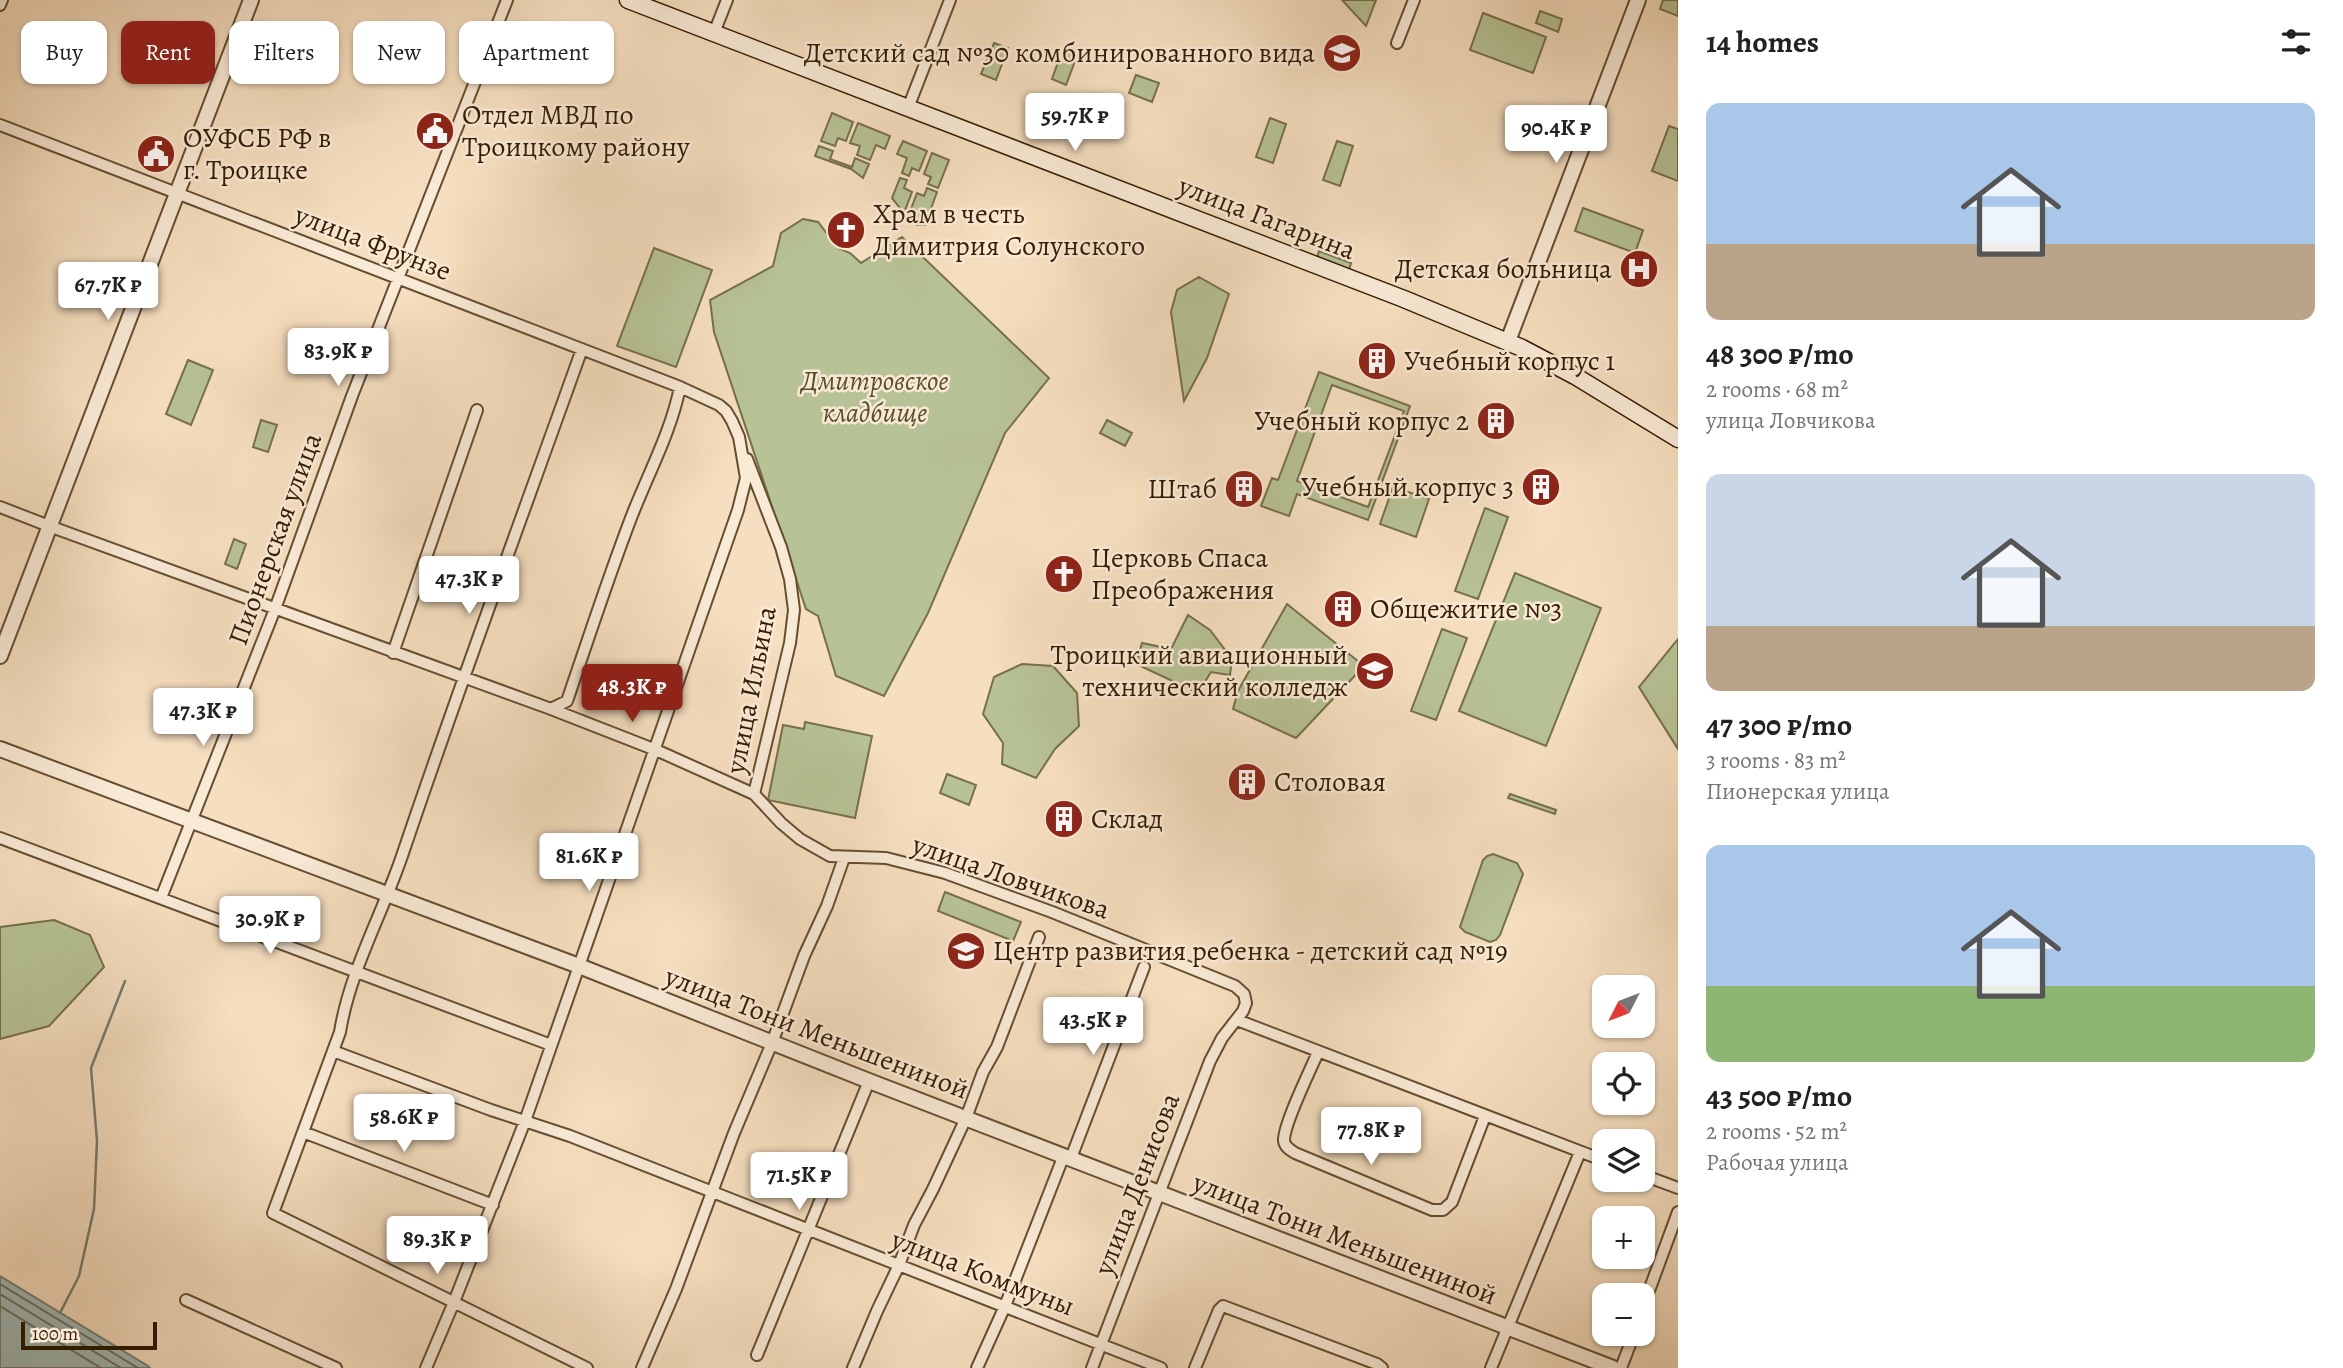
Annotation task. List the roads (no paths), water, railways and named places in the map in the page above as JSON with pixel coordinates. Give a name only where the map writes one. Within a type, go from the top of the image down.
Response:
[{"type":"main road","name":"улица Гагарина","points":[[628,0],[1508,341],[1575,376],[1678,439]]},
{"type":"street","points":[[0,5],[2,0]]},
{"type":"street","points":[[0,656],[251,0]]},
{"type":"street","name":"Пионерская улица","points":[[161,898],[275,609],[334,444],[507,0]]},
{"type":"street","points":[[714,33],[727,0]]},
{"type":"street","points":[[908,108],[950,0]]},
{"type":"street","points":[[1397,43],[1414,0]]},
{"type":"street","points":[[1508,341],[1637,0]]},
{"type":"street","name":"улица Фрунзе","points":[[0,125],[680,387],[726,411]]},
{"type":"street","points":[[582,349],[463,678],[389,894],[347,996],[340,1032],[273,1213],[587,1368]]},
{"type":"street","points":[[571,717],[567,701],[619,550],[649,471],[674,416],[680,387]]},
{"type":"street","points":[[393,653],[477,410]]},
{"type":"street","name":"улица Ильина","points":[[726,411],[739,437],[780,547],[790,579],[794,610],[789,643],[754,794]]},
{"type":"street","name":"улица Ильина","points":[[426,1368],[525,1121],[738,510],[746,478],[739,437]]},
{"type":"street","name":"улица Ловчикова","points":[[0,507],[656,750],[754,794],[800,839],[830,856],[886,858],[945,873],[1052,912],[1235,986],[1244,994],[1246,1003],[1237,1020]]},
{"type":"street","points":[[551,709],[567,701]]},
{"type":"street","name":"улица Тони Меньшениной","points":[[0,749],[579,966],[869,1081],[1614,1368]]},
{"type":"street","points":[[0,838],[551,1045]]},
{"type":"street","points":[[642,1368],[844,858]]},
{"type":"street","points":[[853,1368],[914,1225],[966,1118],[983,1072],[997,1047],[1038,937]]},
{"type":"street","points":[[977,1368],[1068,1157],[1144,967]]},
{"type":"street","points":[[1237,1020],[1592,1156]]},
{"type":"street","name":"улица Денисова","points":[[1092,1368],[1210,1061],[1237,1020]]},
{"type":"street","name":"улица Коммуны","points":[[333,1051],[713,1192],[1161,1368]]},
{"type":"street","points":[[1318,1052],[1287,1126],[1284,1139],[1286,1145],[1295,1153],[1432,1210],[1443,1210],[1452,1202],[1485,1116]]},
{"type":"street","points":[[757,1354],[869,1081]]},
{"type":"street","points":[[303,1132],[493,1205]]},
{"type":"street","points":[[1491,1368],[1580,1152]]},
{"type":"street","points":[[1655,1179],[1678,1188]]},
{"type":"street","points":[[1652,1283],[1678,1212]]},
{"type":"street","points":[[187,1300],[335,1368]]},
{"type":"street","points":[[1195,1368],[1223,1306],[1382,1368]]},
{"type":"street","points":[[1621,1368],[1629,1346]]},
{"type":"water","points":[[0,1276],[148,1366],[150,1368],[0,1368]]},
{"type":"waterway","points":[[60,1313],[79,1276],[94,1209],[97,1141],[91,1068],[125,981]]},
{"type":"place","name":"Детский сад №30 комбинированного вида","points":[[1342,53]]},
{"type":"place","name":"Отдел МВД по Троицкому району","points":[[435,131]]},
{"type":"place","name":"ОУФСБ РФ в г. Троицке","points":[[156,154]]},
{"type":"place","name":"Храм в честь Димитрия Солунского","points":[[846,230]]},
{"type":"place","name":"Детская больница","points":[[1639,269]]},
{"type":"place","name":"Учебный корпус 1","points":[[1377,361]]},
{"type":"place","name":"Учебный корпус 2","points":[[1496,421]]},
{"type":"place","name":"Учебный корпус 3","points":[[1541,487]]},
{"type":"place","name":"Штаб","points":[[1244,489]]},
{"type":"place","name":"Церковь Спаса Преображения","points":[[1064,574]]},
{"type":"place","name":"Общежитие №3","points":[[1343,609]]},
{"type":"place","name":"Троицкий авиационный технический колледж","points":[[1375,671]]},
{"type":"place","name":"Столовая","points":[[1247,782]]},
{"type":"place","name":"Склад","points":[[1064,819]]},
{"type":"place","name":"Центр развития ребенка - детский сад №19","points":[[966,951]]},
{"type":"park label","name":"Дмитровское кладбище","points":[[875,397]]}]
